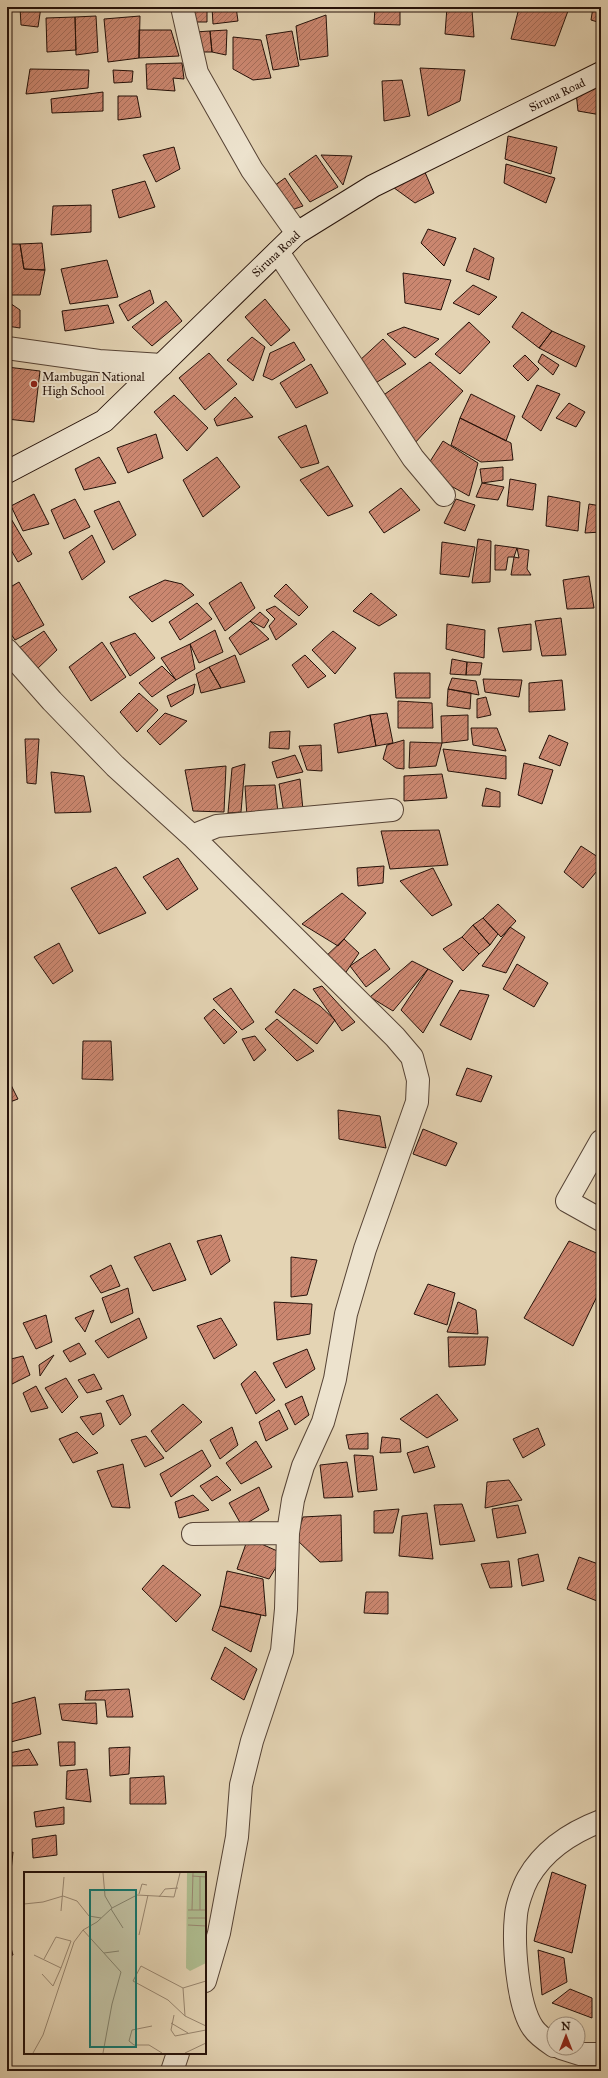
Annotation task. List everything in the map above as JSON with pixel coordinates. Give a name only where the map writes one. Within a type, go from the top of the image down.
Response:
[{"type":"street","points":[[182,7],[197,73],[252,170],[297,233]]},
{"type":"street","name":"Siruna Road","points":[[7,472],[104,421],[297,233],[373,186],[601,73]]},
{"type":"street","points":[[278,252],[413,458],[444,495]]},
{"type":"street","points":[[7,348],[99,361],[162,365]]},
{"type":"street","points":[[7,650],[52,701],[115,766],[192,836],[395,1037],[412,1057],[418,1080],[417,1102],[363,1256],[346,1314],[335,1379],[323,1422],[303,1466],[293,1500],[288,1533],[286,1609],[282,1651],[252,1741],[241,1785],[237,1837],[219,1933],[206,1978]]},
{"type":"street","points":[[192,836],[217,826],[392,810]]},
{"type":"street","points":[[601,1141],[567,1201],[601,1220]]},
{"type":"street","points":[[193,1534],[288,1533]]},
{"type":"street","points":[[546,2040],[533,2029],[522,2000],[516,1955],[516,1914],[528,1878],[540,1860],[557,1844],[601,1821]]},
{"type":"street","points":[[172,2071],[178,2054]]},
{"type":"street","points":[[586,2054],[601,2054]]},
{"type":"building","points":[[20,7],[41,7],[38,27],[21,25]]},
{"type":"building","points":[[192,7],[207,7],[207,22],[194,22]]},
{"type":"building","points":[[212,7],[236,7],[238,21],[213,24]]},
{"type":"building","points":[[375,7],[400,7],[400,25],[374,24]]},
{"type":"building","points":[[447,7],[472,10],[474,37],[445,34]]},
{"type":"building","points":[[593,7],[601,7],[601,23],[591,20]]},
{"type":"building","points":[[519,8],[568,11],[555,46],[511,39]]},
{"type":"building","points":[[326,15],[328,56],[300,60],[296,26]]},
{"type":"building","points":[[96,16],[98,52],[76,55],[75,17]]},
{"type":"building","points":[[140,16],[139,58],[108,62],[104,19]]},
{"type":"building","points":[[75,17],[76,50],[47,52],[46,18]]},
{"type":"building","points":[[139,30],[171,30],[179,56],[139,58]]},
{"type":"building","points":[[227,30],[226,55],[212,52],[210,31]]},
{"type":"building","points":[[210,31],[212,52],[204,52],[195,41],[195,32]]},
{"type":"building","points":[[292,31],[299,66],[273,70],[266,35]]},
{"type":"building","points":[[233,37],[261,40],[271,78],[253,80],[233,69]]},
{"type":"building","points":[[182,63],[184,79],[173,78],[175,91],[147,89],[146,64]]},
{"type":"building","points":[[420,68],[465,70],[460,101],[428,116]]},
{"type":"building","points":[[30,69],[89,70],[88,88],[26,94]]},
{"type":"building","points":[[113,70],[133,71],[132,82],[114,83]]},
{"type":"building","points":[[402,80],[410,116],[384,121],[382,81]]},
{"type":"building","points":[[601,86],[601,115],[578,111],[576,92]]},
{"type":"building","points":[[103,92],[103,111],[52,113],[51,99]]},
{"type":"building","points":[[118,96],[137,96],[141,117],[118,120]]},
{"type":"building","points":[[508,136],[557,147],[551,174],[505,159]]},
{"type":"building","points":[[174,147],[180,169],[156,182],[143,155]]},
{"type":"building","points":[[316,155],[338,187],[310,202],[289,174]]},
{"type":"building","points":[[321,155],[352,156],[343,185]]},
{"type":"building","points":[[506,164],[555,178],[546,203],[504,183]]},
{"type":"building","points":[[424,170],[434,193],[415,203],[390,185]]},
{"type":"building","points":[[285,178],[303,206],[286,212],[271,188]]},
{"type":"building","points":[[145,181],[155,207],[119,218],[112,190]]},
{"type":"building","points":[[91,205],[91,232],[51,235],[53,206]]},
{"type":"building","points":[[428,229],[456,238],[444,266],[421,243]]},
{"type":"building","points":[[42,243],[45,270],[24,269],[20,244]]},
{"type":"building","points":[[7,244],[20,244],[24,269],[45,270],[40,295],[8,295]]},
{"type":"building","points":[[474,248],[494,258],[489,280],[466,271]]},
{"type":"building","points":[[107,260],[118,297],[70,304],[61,269]]},
{"type":"building","points":[[403,273],[451,280],[441,310],[405,303]]},
{"type":"building","points":[[473,285],[497,297],[479,315],[453,303]]},
{"type":"building","points":[[150,290],[154,303],[128,321],[119,305]]},
{"type":"building","points":[[265,299],[290,330],[271,346],[245,317]]},
{"type":"building","points":[[7,301],[20,310],[20,328],[7,326]]},
{"type":"building","points":[[166,301],[182,321],[152,346],[132,327]]},
{"type":"building","points":[[108,305],[114,323],[65,331],[62,311]]},
{"type":"building","points":[[522,312],[552,331],[539,348],[512,327]]},
{"type":"building","points":[[469,322],[490,342],[460,374],[435,354]]},
{"type":"building","points":[[404,327],[439,339],[415,358],[387,334]]},
{"type":"building","points":[[552,331],[585,346],[576,367],[539,348]]},
{"type":"building","points":[[252,337],[265,347],[253,381],[227,360]]},
{"type":"building","points":[[383,339],[406,364],[374,384],[359,361]]},
{"type":"building","points":[[294,342],[305,360],[272,380],[263,376],[270,353]]},
{"type":"building","points":[[209,353],[237,384],[205,410],[179,378]]},
{"type":"building","points":[[542,354],[559,365],[553,375],[538,362]]},
{"type":"building","points":[[525,355],[539,369],[528,381],[513,366]]},
{"type":"building","points":[[430,362],[463,391],[413,445],[378,399]]},
{"type":"building","points":[[311,364],[328,393],[296,408],[280,383]]},
{"type":"building","points":[[7,367],[40,371],[34,422],[7,419]]},
{"type":"building","points":[[537,385],[560,394],[541,431],[522,417]]},
{"type":"building","points":[[471,394],[515,416],[506,441],[460,418]]},
{"type":"building","points":[[174,395],[208,428],[187,451],[154,412]]},
{"type":"building","points":[[235,397],[253,417],[217,426],[214,419]]},
{"type":"building","points":[[569,403],[585,412],[576,427],[556,418]]},
{"type":"building","points":[[460,418],[511,443],[513,460],[481,462],[451,445]]},
{"type":"building","points":[[306,425],[319,463],[301,468],[278,437]]},
{"type":"building","points":[[156,434],[163,458],[128,473],[117,448]]},
{"type":"building","points":[[443,441],[478,463],[469,496],[424,471]]},
{"type":"building","points":[[99,457],[116,483],[84,490],[75,469]]},
{"type":"building","points":[[217,457],[240,487],[203,517],[183,480]]},
{"type":"building","points":[[328,466],[353,506],[328,516],[300,480]]},
{"type":"building","points":[[503,467],[503,480],[482,483],[480,469]]},
{"type":"building","points":[[510,479],[536,484],[533,510],[507,506]]},
{"type":"building","points":[[482,483],[504,487],[498,500],[476,497]]},
{"type":"building","points":[[401,488],[420,510],[384,533],[369,512]]},
{"type":"building","points":[[34,494],[49,524],[23,531],[11,506]]},
{"type":"building","points":[[548,496],[580,502],[578,531],[546,526]]},
{"type":"building","points":[[75,499],[90,527],[64,539],[51,510]]},
{"type":"building","points":[[456,499],[475,505],[465,531],[444,523]]},
{"type":"building","points":[[119,501],[136,535],[113,550],[94,511]]},
{"type":"building","points":[[589,504],[601,506],[601,532],[585,533]]},
{"type":"building","points":[[7,512],[32,554],[18,562],[7,543]]},
{"type":"building","points":[[92,535],[105,562],[82,580],[69,552]]},
{"type":"building","points":[[478,539],[491,541],[490,582],[472,583]]},
{"type":"building","points":[[442,542],[475,547],[469,577],[440,574]]},
{"type":"building","points":[[495,545],[517,548],[514,557],[508,557],[506,570],[495,570]]},
{"type":"building","points":[[517,548],[529,550],[527,569],[531,575],[511,575],[514,557],[519,558]]},
{"type":"building","points":[[589,576],[594,608],[567,609],[563,580]]},
{"type":"building","points":[[165,580],[182,584],[194,595],[152,622],[129,597]]},
{"type":"building","points":[[19,582],[44,625],[15,640],[7,628],[7,589]]},
{"type":"building","points":[[241,582],[255,608],[225,631],[209,603]]},
{"type":"building","points":[[286,584],[308,607],[299,616],[274,596]]},
{"type":"building","points":[[371,593],[397,615],[379,626],[353,611]]},
{"type":"building","points":[[197,603],[212,619],[180,640],[169,622]]},
{"type":"building","points":[[275,606],[297,624],[276,640],[269,626],[275,619],[266,610]]},
{"type":"building","points":[[260,612],[269,620],[264,628],[250,621]]},
{"type":"building","points":[[561,618],[566,655],[542,656],[535,621]]},
{"type":"building","points":[[250,621],[269,639],[240,655],[229,638]]},
{"type":"building","points":[[447,624],[485,630],[484,658],[446,649]]},
{"type":"building","points":[[531,624],[531,650],[503,652],[498,628]]},
{"type":"building","points":[[215,630],[223,652],[199,663],[190,644]]},
{"type":"building","points":[[44,631],[57,650],[37,669],[19,648]]},
{"type":"building","points":[[333,631],[356,648],[335,674],[312,650]]},
{"type":"building","points":[[135,633],[155,658],[130,676],[110,643]]},
{"type":"building","points":[[102,642],[126,677],[91,701],[69,667]]},
{"type":"building","points":[[190,644],[195,669],[176,680],[161,658]]},
{"type":"building","points":[[235,655],[245,682],[221,688],[209,667]]},
{"type":"building","points":[[305,655],[326,676],[308,688],[292,665]]},
{"type":"building","points":[[452,659],[467,662],[466,675],[450,674]]},
{"type":"building","points":[[467,662],[482,663],[480,675],[466,675]]},
{"type":"building","points":[[162,666],[176,680],[152,697],[139,683]]},
{"type":"building","points":[[209,667],[221,688],[201,693],[196,674]]},
{"type":"building","points":[[394,673],[430,673],[430,698],[396,698]]},
{"type":"building","points":[[452,678],[476,681],[479,695],[448,689]]},
{"type":"building","points":[[483,679],[522,680],[519,697],[485,692]]},
{"type":"building","points":[[562,680],[565,710],[529,712],[529,683]]},
{"type":"building","points":[[195,684],[193,694],[171,707],[167,696]]},
{"type":"building","points":[[448,689],[471,693],[470,709],[447,706]]},
{"type":"building","points":[[139,693],[158,710],[137,732],[120,712]]},
{"type":"building","points":[[486,697],[491,715],[477,718],[477,699]]},
{"type":"building","points":[[398,701],[432,703],[433,728],[398,728]]},
{"type":"building","points":[[165,713],[187,721],[160,745],[147,731]]},
{"type":"building","points":[[387,713],[393,743],[376,746],[370,715]]},
{"type":"building","points":[[370,715],[376,746],[338,753],[334,724]]},
{"type":"building","points":[[468,715],[468,740],[442,743],[441,716]]},
{"type":"building","points":[[471,728],[497,728],[506,751],[473,745]]},
{"type":"building","points":[[290,731],[289,749],[269,748],[270,732]]},
{"type":"building","points":[[549,735],[568,743],[560,766],[539,758]]},
{"type":"building","points":[[25,739],[39,739],[36,784],[27,783]]},
{"type":"building","points":[[404,740],[404,769],[396,768],[383,759],[387,745]]},
{"type":"building","points":[[410,742],[442,743],[436,766],[409,768]]},
{"type":"building","points":[[321,745],[322,771],[307,770],[299,746]]},
{"type":"building","points":[[443,749],[506,756],[506,779],[448,771]]},
{"type":"building","points":[[295,755],[303,772],[277,778],[272,762]]},
{"type":"building","points":[[524,763],[553,770],[542,804],[518,795]]},
{"type":"building","points":[[245,764],[241,812],[228,813],[232,768]]},
{"type":"building","points":[[226,766],[224,812],[193,811],[185,770]]},
{"type":"building","points":[[51,772],[84,776],[91,812],[55,813]]},
{"type":"building","points":[[442,774],[447,798],[404,801],[404,776]]},
{"type":"building","points":[[300,779],[303,810],[284,813],[279,784]]},
{"type":"building","points":[[275,785],[278,813],[247,817],[245,786]]},
{"type":"building","points":[[486,788],[500,792],[500,807],[482,806]]},
{"type":"building","points":[[439,830],[448,865],[390,869],[381,831]]},
{"type":"building","points":[[581,846],[601,859],[601,866],[583,888],[564,872]]},
{"type":"building","points":[[178,858],[198,889],[167,910],[143,877]]},
{"type":"building","points":[[384,866],[383,883],[358,886],[357,868]]},
{"type":"building","points":[[116,867],[146,913],[99,934],[71,888]]},
{"type":"building","points":[[433,868],[452,905],[432,916],[400,881]]},
{"type":"building","points":[[342,893],[366,913],[338,946],[302,924]]},
{"type":"building","points":[[498,904],[516,921],[501,937],[483,918]]},
{"type":"building","points":[[483,918],[498,934],[490,945],[473,925]]},
{"type":"building","points":[[473,925],[490,945],[479,954],[462,937]]},
{"type":"building","points":[[510,927],[525,937],[506,973],[482,966]]},
{"type":"building","points":[[462,937],[479,954],[463,971],[443,949]]},
{"type":"building","points":[[344,939],[359,953],[344,975],[323,959]]},
{"type":"building","points":[[59,943],[73,971],[53,984],[34,957]]},
{"type":"building","points":[[375,949],[390,969],[366,987],[350,966]]},
{"type":"building","points":[[412,961],[428,969],[393,1011],[370,997]]},
{"type":"building","points":[[517,964],[548,983],[534,1007],[503,989]]},
{"type":"building","points":[[428,969],[453,981],[423,1033],[401,1010]]},
{"type":"building","points":[[322,986],[355,1022],[342,1031],[313,989]]},
{"type":"building","points":[[231,988],[254,1022],[242,1030],[213,999]]},
{"type":"building","points":[[294,989],[320,1006],[335,1020],[317,1044],[275,1012]]},
{"type":"building","points":[[460,990],[489,995],[471,1040],[440,1025]]},
{"type":"building","points":[[214,1009],[237,1032],[224,1044],[204,1018]]},
{"type":"building","points":[[277,1019],[314,1051],[297,1061],[265,1029]]},
{"type":"building","points":[[255,1036],[266,1050],[254,1061],[242,1039]]},
{"type":"building","points":[[83,1041],[111,1041],[113,1080],[82,1079]]},
{"type":"building","points":[[467,1068],[492,1076],[481,1102],[456,1095]]},
{"type":"building","points":[[7,1077],[18,1099],[7,1103]]},
{"type":"building","points":[[338,1110],[380,1116],[386,1148],[339,1139]]},
{"type":"building","points":[[423,1129],[457,1143],[446,1166],[413,1154]]},
{"type":"building","points":[[221,1235],[230,1261],[211,1275],[197,1241]]},
{"type":"building","points":[[569,1241],[601,1255],[601,1288],[573,1346],[524,1318]]},
{"type":"building","points":[[170,1243],[186,1280],[153,1291],[134,1257]]},
{"type":"building","points":[[291,1257],[317,1260],[307,1295],[291,1297]]},
{"type":"building","points":[[111,1265],[120,1286],[101,1293],[90,1276]]},
{"type":"building","points":[[428,1284],[455,1293],[447,1325],[414,1314]]},
{"type":"building","points":[[128,1288],[133,1313],[111,1323],[102,1298]]},
{"type":"building","points":[[274,1302],[312,1304],[310,1334],[277,1340]]},
{"type":"building","points":[[458,1302],[476,1310],[478,1334],[447,1332]]},
{"type":"building","points":[[94,1310],[85,1332],[75,1318]]},
{"type":"building","points":[[46,1315],[52,1342],[36,1349],[23,1323]]},
{"type":"building","points":[[139,1318],[147,1338],[108,1358],[95,1341]]},
{"type":"building","points":[[221,1318],[237,1345],[214,1359],[197,1326]]},
{"type":"building","points":[[448,1337],[488,1337],[485,1365],[449,1367]]},
{"type":"building","points":[[79,1343],[86,1354],[70,1362],[63,1351]]},
{"type":"building","points":[[307,1349],[315,1369],[286,1388],[273,1363]]},
{"type":"building","points":[[54,1355],[40,1376],[39,1365]]},
{"type":"building","points":[[23,1356],[30,1375],[10,1385],[7,1378],[7,1360]]},
{"type":"building","points":[[255,1371],[275,1400],[256,1414],[241,1384]]},
{"type":"building","points":[[94,1374],[102,1389],[87,1393],[78,1380]]},
{"type":"building","points":[[66,1378],[78,1397],[62,1413],[45,1388]]},
{"type":"building","points":[[36,1386],[48,1408],[31,1412],[23,1393]]},
{"type":"building","points":[[437,1394],[458,1420],[427,1438],[400,1419]]},
{"type":"building","points":[[123,1395],[131,1415],[120,1425],[106,1401]]},
{"type":"building","points":[[302,1396],[309,1415],[295,1425],[285,1404]]},
{"type":"building","points":[[183,1404],[202,1422],[166,1452],[151,1431]]},
{"type":"building","points":[[279,1410],[288,1429],[266,1441],[259,1422]]},
{"type":"building","points":[[101,1413],[104,1426],[93,1435],[80,1417]]},
{"type":"building","points":[[232,1427],[238,1445],[220,1459],[210,1440]]},
{"type":"building","points":[[538,1428],[545,1445],[523,1458],[513,1439]]},
{"type":"building","points":[[77,1432],[98,1453],[73,1463],[59,1439]]},
{"type":"building","points":[[368,1433],[368,1449],[349,1449],[346,1435]]},
{"type":"building","points":[[146,1436],[164,1458],[145,1467],[131,1440]]},
{"type":"building","points":[[382,1437],[400,1439],[401,1452],[380,1453]]},
{"type":"building","points":[[256,1441],[272,1467],[241,1484],[226,1463]]},
{"type":"building","points":[[428,1446],[435,1467],[414,1473],[407,1453]]},
{"type":"building","points":[[202,1450],[211,1466],[171,1497],[160,1474]]},
{"type":"building","points":[[354,1455],[373,1456],[377,1490],[358,1492]]},
{"type":"building","points":[[347,1462],[353,1497],[324,1498],[320,1465]]},
{"type":"building","points":[[123,1464],[130,1508],[112,1507],[97,1471]]},
{"type":"building","points":[[601,1474],[601,1489],[597,1478]]},
{"type":"building","points":[[217,1476],[231,1490],[212,1501],[200,1486]]},
{"type":"building","points":[[509,1480],[522,1500],[485,1508],[487,1482]]},
{"type":"building","points":[[259,1487],[269,1510],[242,1526],[229,1503]]},
{"type":"building","points":[[193,1495],[209,1510],[179,1518],[175,1502]]},
{"type":"building","points":[[462,1504],[475,1541],[440,1545],[434,1505]]},
{"type":"building","points":[[518,1505],[526,1533],[497,1538],[492,1509]]},
{"type":"building","points":[[399,1509],[393,1533],[374,1533],[374,1511]]},
{"type":"building","points":[[427,1513],[433,1559],[399,1556],[402,1516]]},
{"type":"building","points":[[341,1515],[342,1561],[320,1562],[296,1539],[303,1517]]},
{"type":"building","points":[[248,1538],[284,1554],[269,1579],[237,1569]]},
{"type":"building","points":[[538,1554],[544,1581],[522,1586],[518,1559]]},
{"type":"building","points":[[579,1557],[601,1565],[597,1601],[567,1589]]},
{"type":"building","points":[[509,1561],[512,1587],[490,1588],[481,1564]]},
{"type":"building","points":[[163,1565],[201,1595],[176,1622],[142,1589]]},
{"type":"building","points":[[227,1571],[263,1579],[266,1616],[220,1606]]},
{"type":"building","points":[[366,1592],[388,1592],[388,1614],[364,1613]]},
{"type":"building","points":[[220,1606],[261,1615],[251,1652],[212,1630]]},
{"type":"building","points":[[225,1647],[257,1669],[244,1700],[211,1679]]},
{"type":"building","points":[[129,1689],[133,1717],[107,1717],[105,1700],[85,1700],[86,1691]]},
{"type":"building","points":[[35,1697],[41,1734],[7,1743],[7,1705]]},
{"type":"building","points":[[96,1703],[97,1724],[62,1720],[59,1704]]},
{"type":"building","points":[[58,1742],[75,1742],[75,1765],[60,1766]]},
{"type":"building","points":[[130,1747],[129,1774],[110,1776],[109,1748]]},
{"type":"building","points":[[29,1749],[38,1765],[12,1766],[9,1753]]},
{"type":"building","points":[[87,1769],[91,1802],[66,1799],[67,1771]]},
{"type":"building","points":[[164,1776],[166,1804],[130,1804],[130,1778]]},
{"type":"building","points":[[64,1807],[64,1824],[36,1827],[34,1812]]},
{"type":"building","points":[[56,1835],[57,1855],[33,1858],[32,1839]]},
{"type":"building","points":[[13,1852],[11,1871],[7,1872],[7,1854]]},
{"type":"building","points":[[552,1872],[586,1885],[572,1953],[534,1941]]},
{"type":"building","points":[[7,1934],[13,1955],[7,1956]]},
{"type":"building","points":[[538,1950],[564,1958],[567,1982],[542,1995]]},
{"type":"building","points":[[570,1989],[592,1998],[592,2018],[552,2003]]},
{"type":"place","name":"Mambugan National High School","points":[[34,384]]}]
